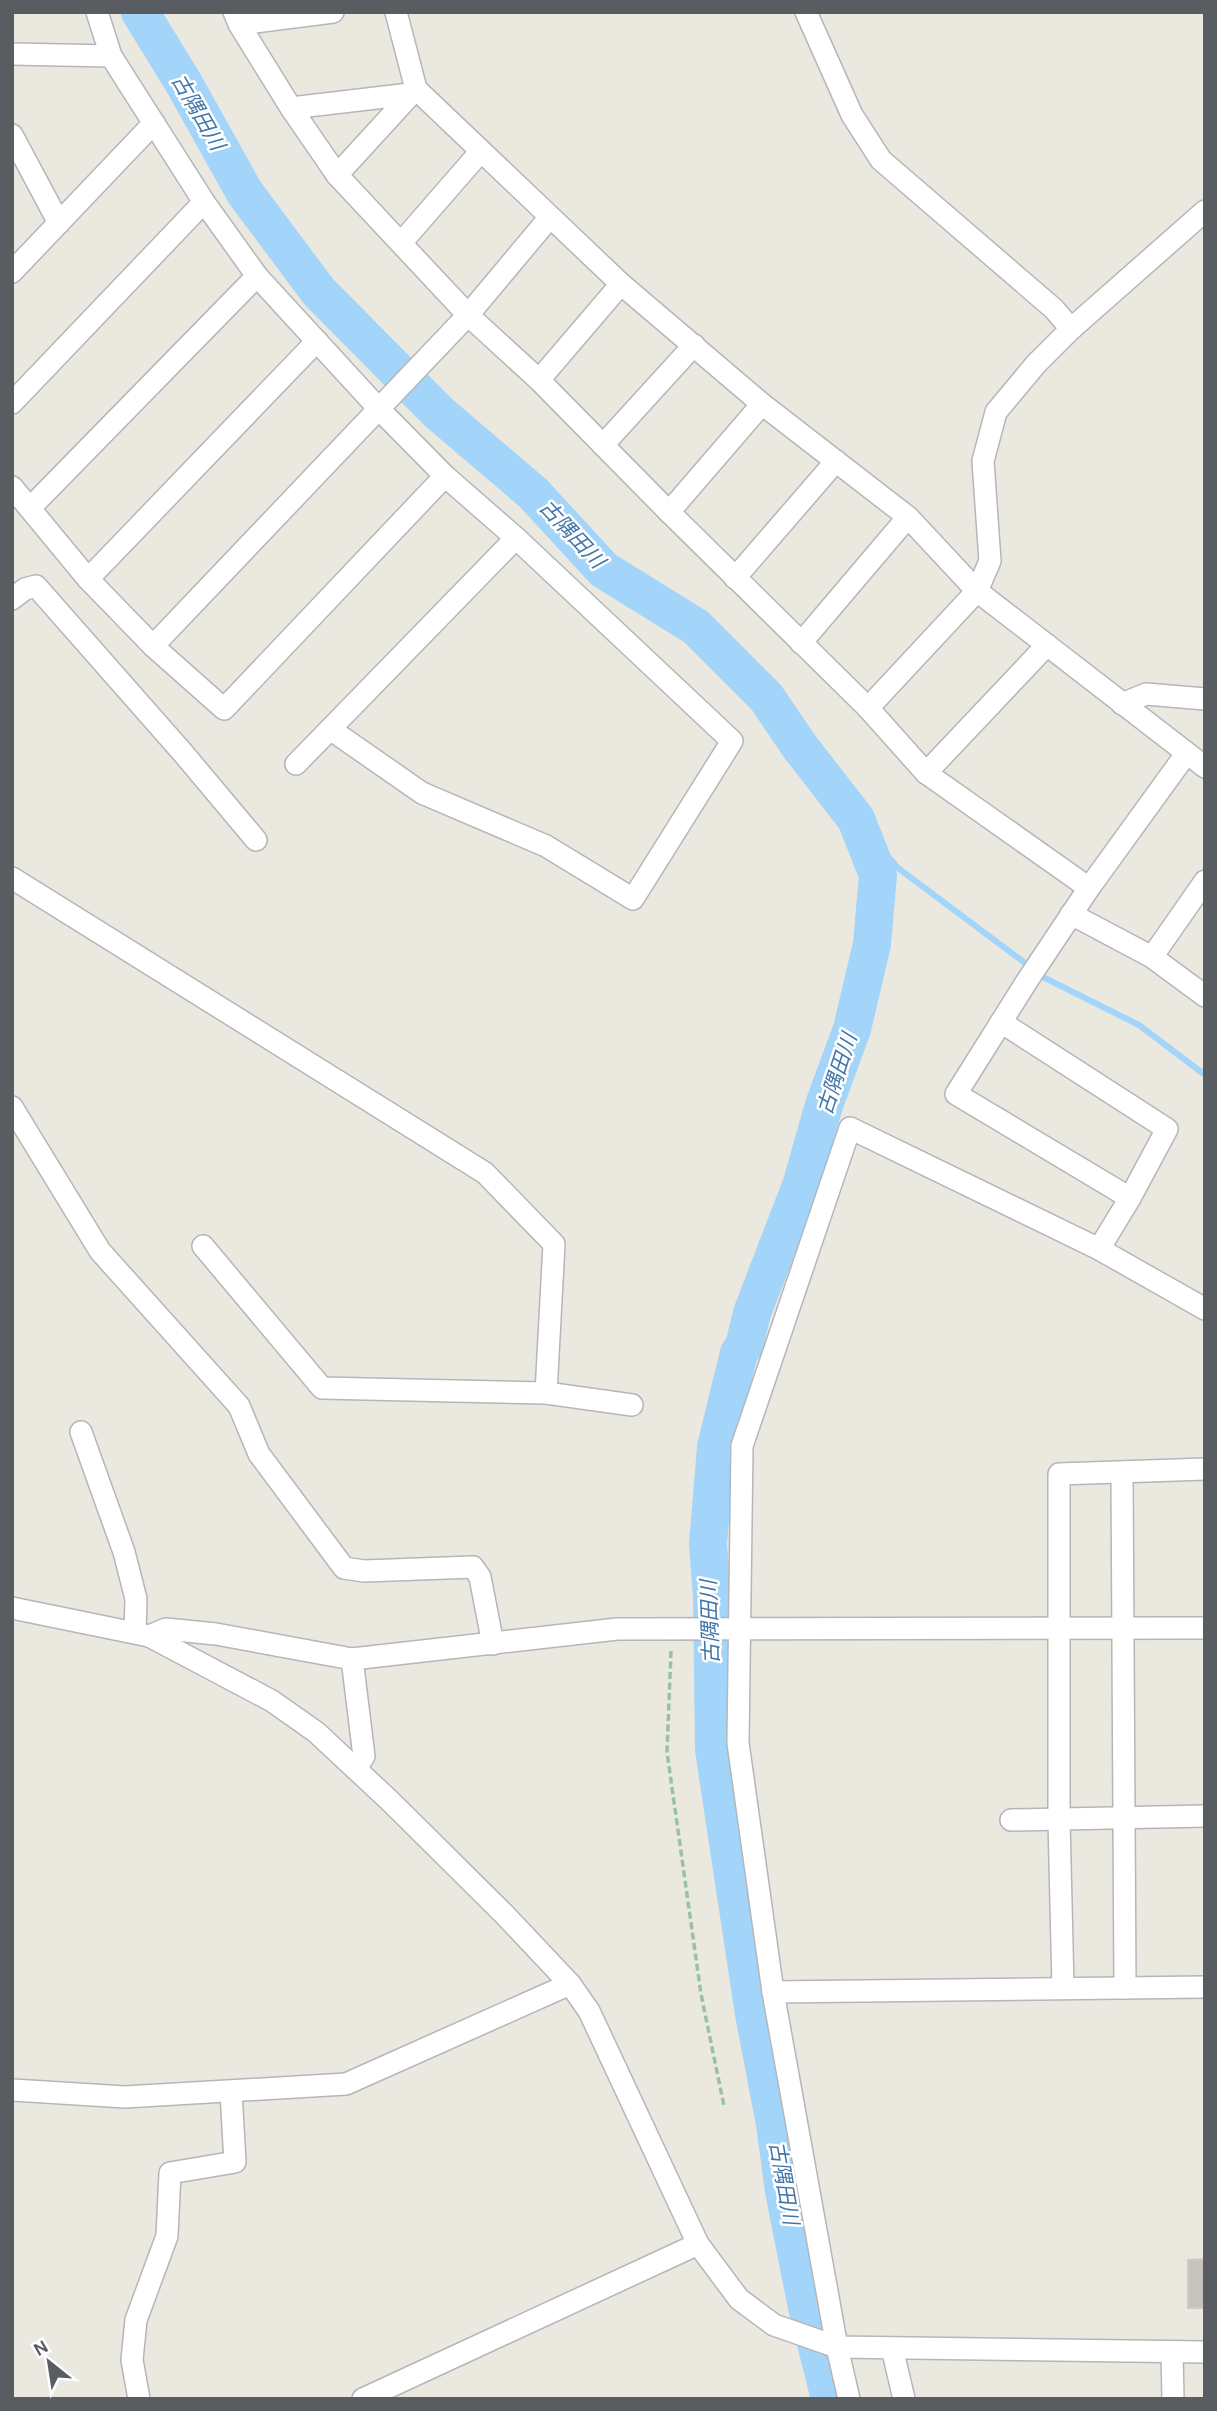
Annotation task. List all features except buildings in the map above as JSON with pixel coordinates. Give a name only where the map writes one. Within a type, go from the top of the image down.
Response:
[{"type":"street","points":[[97,12],[111,56],[204,202],[257,276],[317,341],[383,405],[445,476],[516,538],[732,741],[633,899],[546,846],[422,793],[330,729]]},
{"type":"street","points":[[333,12],[237,18],[291,108],[337,174],[468,315],[539,380],[868,708],[926,773],[1089,888]]},
{"type":"street","points":[[396,12],[413,91],[481,151],[621,284],[762,404],[908,517],[977,591],[1205,767]]},
{"type":"street","points":[[806,12],[852,115],[881,160],[1054,309],[1071,329]]},
{"type":"street","points":[[12,54],[111,56]]},
{"type":"street","points":[[291,108],[413,91]]},
{"type":"street","points":[[337,174],[413,91]]},
{"type":"street","points":[[12,272],[154,123]]},
{"type":"street","points":[[13,141],[59,223]]},
{"type":"street","points":[[401,243],[481,151]]},
{"type":"street","points":[[12,403],[204,202]]},
{"type":"street","points":[[868,708],[977,591],[990,561],[983,461],[996,412],[1036,364],[1071,329],[1205,211]]},
{"type":"street","points":[[153,646],[468,315],[550,217]]},
{"type":"street","points":[[30,508],[257,276]]},
{"type":"street","points":[[539,380],[621,284]]},
{"type":"street","points":[[88,579],[317,341]]},
{"type":"street","points":[[603,445],[694,345]]},
{"type":"street","points":[[669,512],[762,404]]},
{"type":"street","points":[[735,578],[836,461]]},
{"type":"street","points":[[12,487],[88,579],[153,646],[224,709],[445,476]]},
{"type":"street","points":[[801,643],[908,517]]},
{"type":"street","points":[[296,764],[516,538]]},
{"type":"street","points":[[12,599],[25,589],[36,586],[256,840]]},
{"type":"street","points":[[926,773],[1047,645]]},
{"type":"street","points":[[1122,704],[1146,694],[1205,699]]},
{"type":"street","points":[[1130,1198],[956,1094],[1071,914],[1186,754]]},
{"type":"street","points":[[12,878],[485,1173],[554,1244],[546,1393]]},
{"type":"street","points":[[1152,957],[1205,881]]},
{"type":"street","points":[[1071,914],[1152,957],[1205,996]]},
{"type":"street","points":[[1001,1022],[1167,1129],[1099,1249]]},
{"type":"street","points":[[12,1107],[100,1251],[239,1406],[259,1454],[344,1568],[364,1571],[473,1567],[480,1577],[493,1644]]},
{"type":"street","points":[[849,2399],[837,2347],[773,1992],[738,1743],[742,1446],[850,1128],[1099,1249],[1205,1309]]},
{"type":"street","points":[[203,1246],[323,1388],[546,1393],[632,1405]]},
{"type":"street","points":[[81,1433],[124,1552],[142,1634]]},
{"type":"street","points":[[1063,1989],[1059,1819],[1059,1474],[1205,1469]]},
{"type":"street","points":[[1122,1473],[1125,1988]]},
{"type":"street","points":[[19,1612],[142,1634],[272,1701],[316,1732],[356,1769],[505,1914],[570,1984],[589,2011],[698,2244],[739,2299],[774,2325],[837,2347],[1205,2352]]},
{"type":"street","points":[[142,1634],[166,1629],[216,1634],[352,1659],[617,1629],[1205,1628]]},
{"type":"street","points":[[352,1659],[364,1756],[356,1769]]},
{"type":"street","points":[[1011,1819],[1205,1816]]},
{"type":"street","points":[[12,2090],[125,2097],[346,2084],[570,1984]]},
{"type":"street","points":[[773,1992],[1205,1987]]},
{"type":"street","points":[[139,2399],[132,2360],[136,2319],[167,2235],[170,2172],[235,2162],[231,2092]]},
{"type":"street","points":[[363,2399],[698,2244]]},
{"type":"street","points":[[892,2348],[904,2399]]},
{"type":"street","points":[[1172,2352],[1173,2399]]},
{"type":"path","points":[[672,1628],[667,1752],[699,1980],[724,2105]]},
{"type":"waterway","name":"古隅田川","points":[[140,12],[245,193],[319,292],[438,412],[533,493],[604,570],[696,627],[766,697],[800,747],[856,819],[878,875],[872,944],[852,1029],[824,1105],[802,1183],[752,1313],[744,1346],[739,1353],[716,1447],[708,1544],[712,1597],[714,1750],[784,2191],[807,2307],[830,2399]]},
{"type":"waterway","points":[[856,819],[898,868],[1045,978],[1139,1025],[1205,1075]]}]
